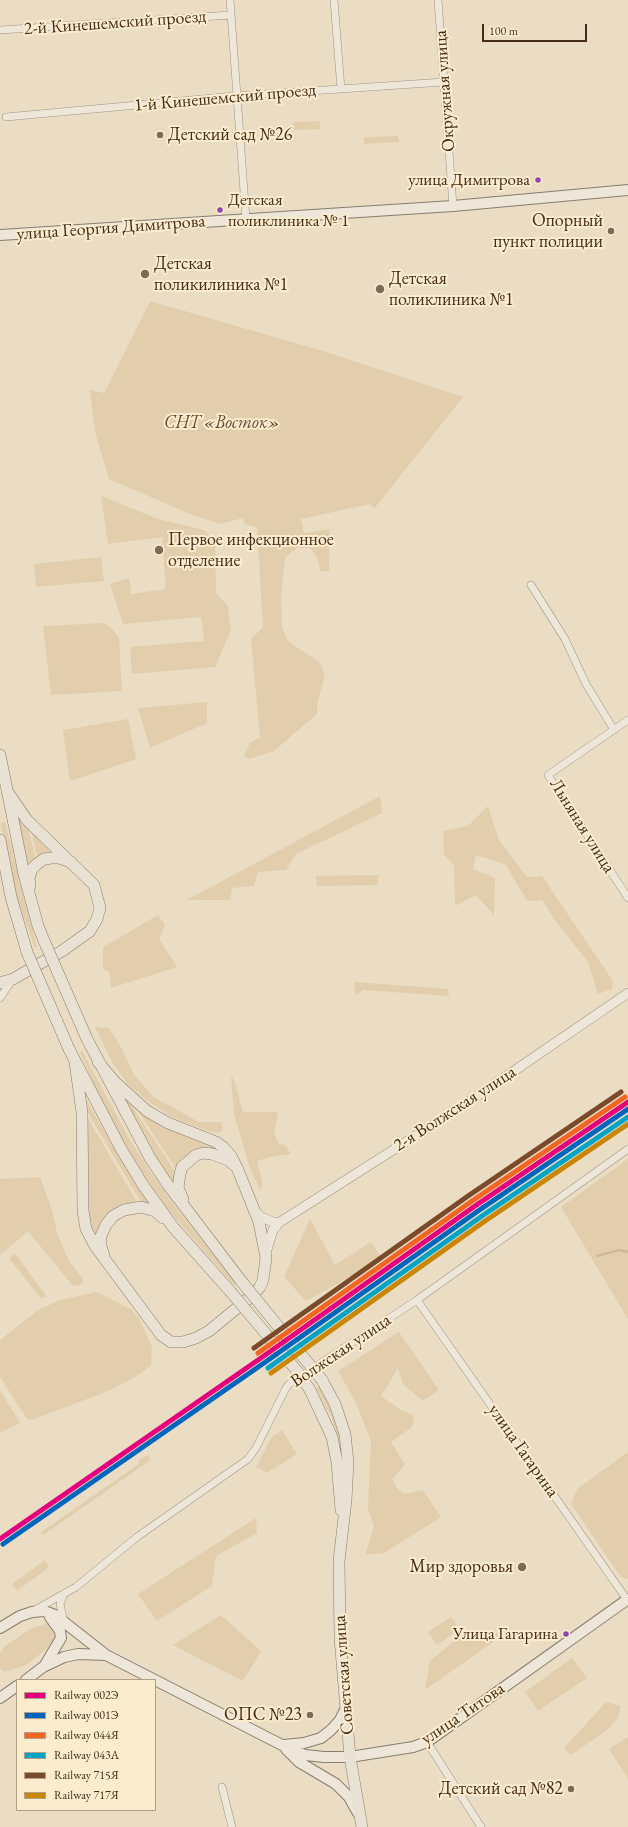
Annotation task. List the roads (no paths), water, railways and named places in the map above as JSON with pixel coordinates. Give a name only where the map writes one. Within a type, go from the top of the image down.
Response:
[{"type":"main road","name":"улица Георгия Димитрова","points":[[0,235],[454,206],[628,190]]},
{"type":"main road","points":[[0,755],[38,926],[98,1062],[150,1158],[242,1282],[322,1380],[335,1404],[345,1434],[348,1462],[346,1500],[342,1522]]},
{"type":"main road","points":[[0,983],[13,979],[62,952],[90,931],[97,920],[100,908],[94,885],[27,820],[7,791]]},
{"type":"main road","points":[[0,840],[11,897],[27,952],[75,1063],[120,1147],[143,1185],[173,1227],[230,1291],[298,1372],[310,1390],[332,1437],[337,1462],[342,1522]]},
{"type":"main road","points":[[32,903],[29,878],[32,869],[37,864],[44,859],[52,858],[59,858],[73,863]]},
{"type":"main road","points":[[0,880],[11,897]]},
{"type":"main road","points":[[75,1063],[82,1112],[84,1217],[86,1229],[95,1246],[161,1335],[172,1342],[183,1342],[196,1338],[209,1331],[254,1294],[260,1287],[263,1280],[266,1258],[259,1222],[231,1156],[216,1142],[168,1123],[147,1111],[115,1082],[98,1062]]},
{"type":"main road","points":[[189,1212],[178,1188],[182,1167],[188,1161],[196,1155],[204,1153],[212,1154],[228,1160],[238,1170]]},
{"type":"main road","points":[[105,1260],[101,1246],[101,1236],[106,1225],[113,1216],[124,1210],[141,1207],[149,1208],[173,1227]]},
{"type":"main road","name":"Советская улица","points":[[342,1522],[339,1561],[340,1622],[350,1757],[362,1827]]},
{"type":"main road","name":"улица Титова","points":[[156,1681],[282,1745],[305,1755],[350,1757],[398,1750],[427,1742],[628,1600]]},
{"type":"main road","points":[[0,1628],[20,1616],[44,1610],[56,1624],[60,1631],[61,1638],[43,1667]]},
{"type":"main road","name":"улица Титова","points":[[44,1610],[55,1614],[65,1624],[106,1655],[153,1679]]},
{"type":"main road","points":[[27,1679],[43,1667],[64,1657],[78,1654],[106,1655]]},
{"type":"main road","points":[[0,1687],[10,1688],[16,1686]]},
{"type":"main road","points":[[0,1698],[16,1687]]},
{"type":"main road","points":[[282,1745],[304,1743],[321,1738],[340,1720],[346,1708]]},
{"type":"main road","points":[[282,1745],[299,1762],[336,1784],[349,1797],[360,1816]]},
{"type":"street","points":[[230,0],[246,219]]},
{"type":"street","points":[[334,0],[341,89]]},
{"type":"street","name":"Окружная улица","points":[[438,0],[454,206]]},
{"type":"street","name":"2-й Кинешемский проезд","points":[[0,30],[231,15]]},
{"type":"street","name":"1-й Кинешемский проезд","points":[[6,117],[236,96],[444,82]]},
{"type":"street","points":[[531,585],[565,639],[586,684],[614,730]]},
{"type":"street","name":"Льняная улица","points":[[628,720],[548,775],[628,898]]},
{"type":"street","points":[[0,998],[13,979]]},
{"type":"street","name":"2-я Волжская улица","points":[[280,1222],[470,1101],[628,993]]},
{"type":"street","name":"Волжская улица","points":[[32,1612],[64,1594],[137,1537],[248,1459],[262,1437],[289,1384],[417,1300],[628,1149]]},
{"type":"street","points":[[254,1209],[261,1217],[273,1222],[280,1222]]},
{"type":"street","points":[[266,1258],[273,1230],[280,1222]]},
{"type":"street","name":"улица Гагарина","points":[[417,1300],[628,1600]]},
{"type":"street","points":[[61,1638],[65,1624],[60,1604],[64,1594]]},
{"type":"street","points":[[427,1742],[472,1811],[480,1827]]},
{"type":"street","points":[[222,1787],[232,1827]]},
{"type":"waterway","points":[[597,1256],[619,1250],[628,1252]]},
{"type":"rail line","name":"715Я","points":[[254,1348],[468,1196],[621,1092]]},
{"type":"rail line","name":"044Я","points":[[258,1353],[472,1201],[625,1097]]},
{"type":"rail line","name":"002Э","points":[[0,1539],[261,1358],[475,1206],[628,1102]]},
{"type":"rail line","name":"001Э","points":[[3,1544],[264,1363],[478,1211],[628,1109]]},
{"type":"rail line","name":"043А","points":[[268,1368],[482,1216],[628,1117]]},
{"type":"rail line","name":"717Я","points":[[271,1373],[485,1221],[628,1124]]},
{"type":"place","name":"Детский сад №26","points":[[160,135]]},
{"type":"place","name":"улица Димитрова","points":[[538,180]]},
{"type":"place","name":"Детская поликлиника № 1","points":[[220,210]]},
{"type":"place","name":"Опорный пункт полиции","points":[[611,231]]},
{"type":"place","name":"Детская поликилиника №1","points":[[145,274]]},
{"type":"place","name":"Детская поликлиника №1","points":[[380,289]]},
{"type":"place","name":"Первое инфекционное отделение","points":[[159,550]]},
{"type":"place","name":"Мир здоровья","points":[[522,1567]]},
{"type":"place","name":"Улица Гагарина","points":[[566,1634]]},
{"type":"place","name":"ОПС №23","points":[[310,1715]]},
{"type":"place","name":"Детский сад №82","points":[[571,1789]]},
{"type":"park label","name":"СНТ «Восток»","points":[[222,423]]}]
